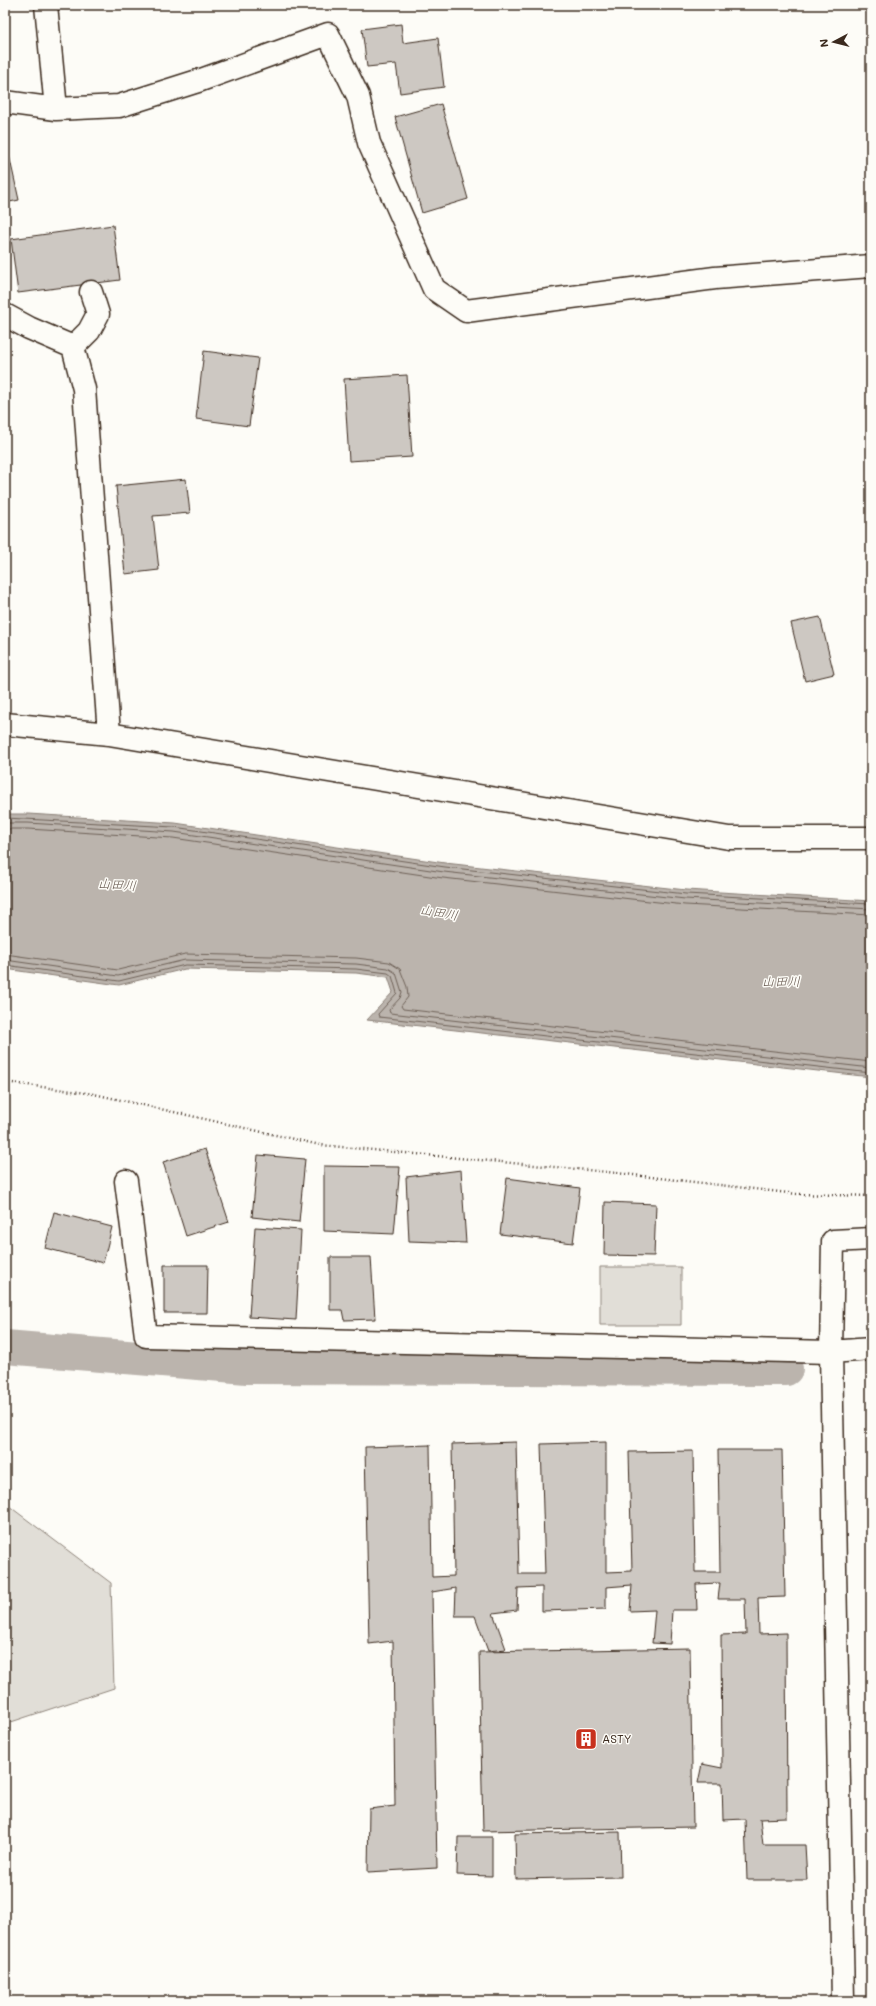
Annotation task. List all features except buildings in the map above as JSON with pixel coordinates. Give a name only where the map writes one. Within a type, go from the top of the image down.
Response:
[{"type":"street","points":[[46,5],[56,109]]},
{"type":"street","points":[[5,102],[56,109],[119,106],[201,80],[328,34],[358,96],[369,143],[434,289],[466,311],[715,278],[871,266]]},
{"type":"street","points":[[73,347],[89,331],[98,314],[91,292]]},
{"type":"street","points":[[5,315],[29,328],[73,347]]},
{"type":"street","points":[[73,347],[84,390],[108,734]]},
{"type":"street","points":[[5,724],[108,734],[729,838],[871,838]]},
{"type":"street","points":[[126,1181],[146,1336],[831,1352],[871,1349]]},
{"type":"street","points":[[843,2001],[831,1352],[833,1241],[871,1239]]},
{"type":"path","points":[[5,1082],[94,1094],[320,1145],[608,1172],[797,1194],[871,1196]]},
{"type":"shaded area","points":[[600,1267],[681,1267],[681,1325],[600,1325]]},
{"type":"shaded area","points":[[5,1503],[111,1583],[114,1688],[5,1724]]},
{"type":"water","name":"山田川","points":[[5,814],[28,814],[175,823],[445,863],[686,890],[871,901],[871,1077],[367,1020],[393,992],[388,977],[356,973],[185,969],[119,985],[5,969]]},
{"type":"waterway","points":[[5,1347],[247,1367],[786,1369]]},
{"type":"place","name":"ASTY","points":[[586,1739]]}]
